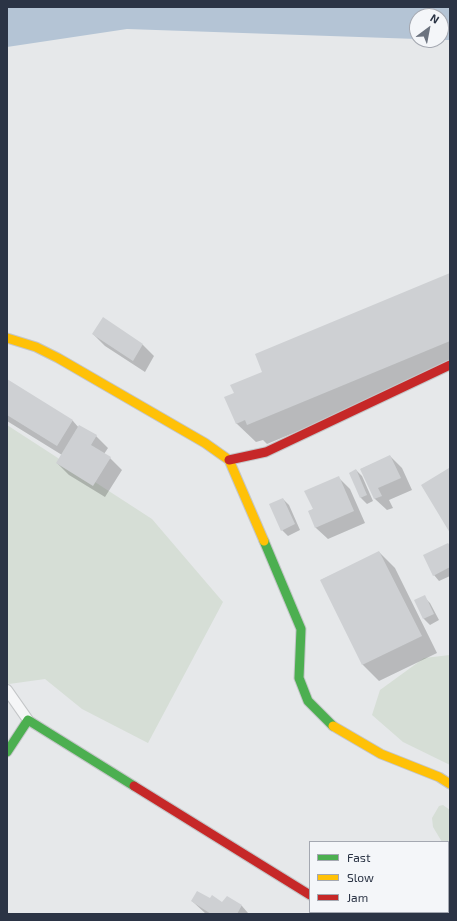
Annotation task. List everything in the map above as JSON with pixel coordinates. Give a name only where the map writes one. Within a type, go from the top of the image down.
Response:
[{"type":"street","points":[[7,338],[36,347],[58,358],[205,443],[229,460],[301,629],[299,678],[308,701],[333,726],[381,754],[439,777],[450,784]]},
{"type":"street","points":[[229,460],[266,452],[450,365]]},
{"type":"street","points":[[7,752],[28,720],[309,894]]},
{"type":"lane","points":[[7,690],[28,720]]},
{"type":"shaded area","points":[[7,425],[152,519],[223,602],[148,743],[82,709],[45,679],[9,684],[7,683]]},
{"type":"shaded area","points":[[450,655],[450,765],[403,742],[372,715],[380,690],[424,658]]},
{"type":"shaded area","points":[[443,805],[450,810],[450,853],[449,841],[441,841],[433,827],[432,818],[439,806]]},
{"type":"water","points":[[7,7],[450,7],[450,40],[449,8],[409,8],[409,39],[127,29],[7,47]]},
{"type":"building","points":[[450,273],[450,341],[247,425],[245,420],[236,424],[224,397],[234,393],[230,385],[262,372],[255,354]]},
{"type":"building","points":[[103,317],[143,344],[133,361],[92,334]]},
{"type":"building","points":[[7,379],[73,420],[57,446],[7,415]]},
{"type":"building","points":[[79,425],[97,435],[91,445],[111,457],[93,486],[56,463]]},
{"type":"building","points":[[390,455],[401,478],[378,488],[382,496],[374,499],[360,469]]},
{"type":"building","points":[[449,468],[450,470],[450,533],[421,485]]},
{"type":"building","points":[[356,469],[367,495],[360,498],[349,473]]},
{"type":"building","points":[[339,476],[354,511],[315,528],[308,511],[313,509],[304,491]]},
{"type":"building","points":[[283,498],[295,524],[281,531],[269,504]]},
{"type":"building","points":[[448,543],[450,546],[450,567],[433,576],[423,555]]},
{"type":"building","points":[[379,551],[422,636],[362,665],[320,580]]},
{"type":"building","points":[[425,595],[434,614],[423,619],[414,600]]},
{"type":"building","points":[[197,891],[210,898],[212,895],[222,902],[227,896],[242,905],[237,914],[211,914],[191,901]]},
{"type":"traffic: fast","points":[[264,541],[301,629],[299,678],[308,701],[333,726]]},
{"type":"traffic: fast","points":[[7,752],[28,720],[134,786]]},
{"type":"traffic: slow","points":[[7,338],[36,347],[58,358],[205,443],[229,460],[264,541]]},
{"type":"traffic: slow","points":[[333,726],[381,754],[439,777],[450,784]]},
{"type":"traffic: jam","points":[[229,460],[266,452],[450,365]]},
{"type":"traffic: jam","points":[[134,786],[309,894]]}]
